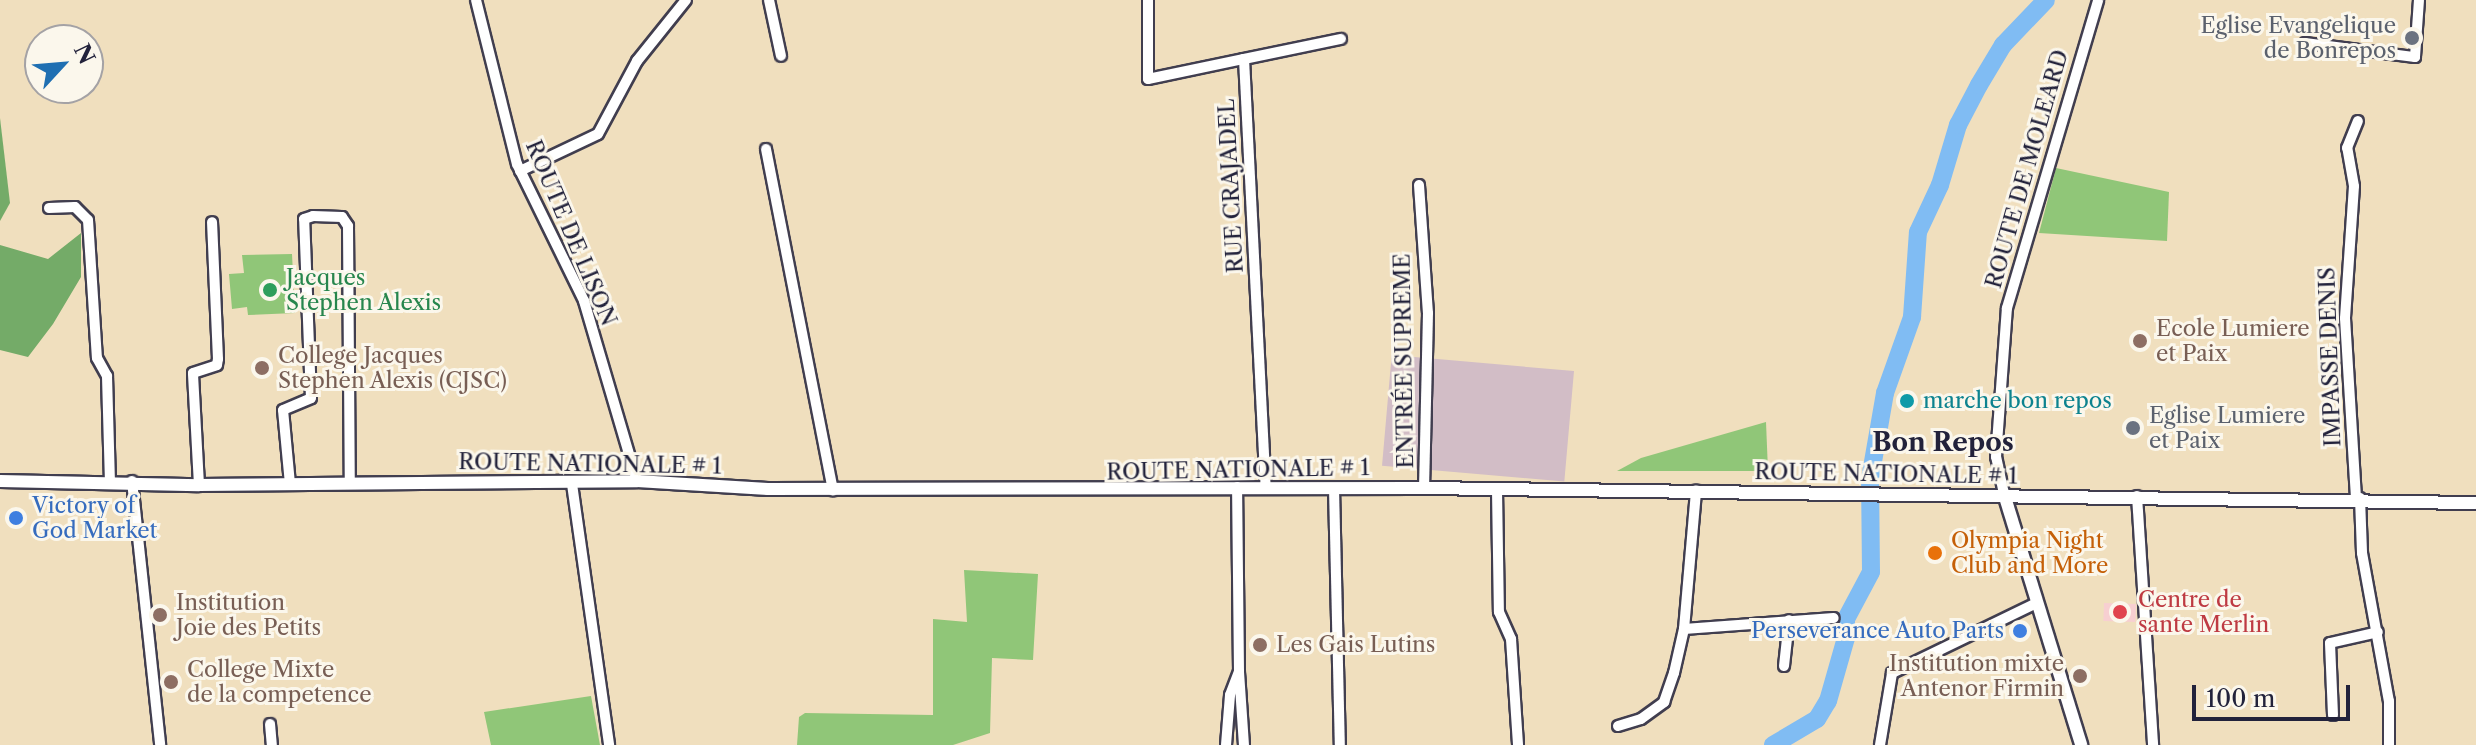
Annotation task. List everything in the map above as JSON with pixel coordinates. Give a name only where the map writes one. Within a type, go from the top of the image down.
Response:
[{"type":"main road","name":"ROUTE NATIONALE # 1","points":[[0,481],[132,481],[199,485],[350,482],[572,484],[637,481],[833,490],[1424,488],[2358,498],[2476,503]]},
{"type":"main road","points":[[2004,494],[2035,604],[2081,745]]},
{"type":"street","name":"ROUTE DE LISON","points":[[476,0],[520,171],[584,301],[637,481]]},
{"type":"street","points":[[520,171],[598,134],[637,61],[686,0]]},
{"type":"street","points":[[769,0],[781,56]]},
{"type":"street","points":[[1148,0],[1148,79],[1341,39]]},
{"type":"street","name":"ROUTE DE MOLEARD","points":[[2004,494],[1996,457],[2007,308],[2098,0]]},
{"type":"street","points":[[2305,43],[2415,57],[2419,0]]},
{"type":"street","name":"RUE CRAJADEL","points":[[1244,59],[1266,488]]},
{"type":"street","name":"IMPASSE DENIS","points":[[2358,121],[2347,148],[2354,186],[2345,318],[2362,553],[2389,701],[2389,745]]},
{"type":"street","points":[[766,149],[833,490]]},
{"type":"street","name":"ENTRÉE SUPREME","points":[[1419,185],[1428,313],[1424,488]]},
{"type":"street","points":[[49,208],[75,207],[88,220],[97,358],[107,376],[110,482]]},
{"type":"street","points":[[290,484],[283,410],[311,398],[304,219],[313,216],[342,217],[348,226],[350,482]]},
{"type":"street","points":[[199,485],[193,373],[217,365],[218,359],[212,222]]},
{"type":"street","points":[[132,481],[160,745]]},
{"type":"street","points":[[572,484],[609,745]]},
{"type":"street","points":[[1237,487],[1239,672],[1244,745]]},
{"type":"street","points":[[1334,488],[1340,745]]},
{"type":"street","points":[[1497,490],[1499,612],[1511,639],[1518,745]]},
{"type":"street","points":[[1618,726],[1641,719],[1664,702],[1684,629],[1696,491]]},
{"type":"street","points":[[2137,496],[2153,745]]},
{"type":"street","points":[[1880,745],[1892,673],[2035,604]]},
{"type":"street","points":[[1684,629],[1834,618]]},
{"type":"street","points":[[1784,666],[1789,620]]},
{"type":"street","points":[[2333,715],[2329,646],[2378,632]]},
{"type":"street","points":[[1226,745],[1230,695],[1239,672]]},
{"type":"street","points":[[270,724],[272,745]]},
{"type":"shaded area","points":[[1392,355],[1574,371],[1564,482],[1382,466]]},
{"type":"shaded area","name":"Centre de sante Merlin","points":[[2104,603],[2136,604],[2135,622],[2103,621]]},
{"type":"green space","points":[[0,118],[10,203],[0,221]]},
{"type":"green space","points":[[2056,168],[2169,192],[2167,241],[2039,233]]},
{"type":"green space","points":[[81,233],[81,277],[53,324],[28,357],[0,350],[0,245],[48,259]]},
{"type":"green space","name":"Jacques Stephen Alexis","points":[[292,254],[295,313],[248,315],[247,307],[232,309],[229,274],[244,273],[242,255]]},
{"type":"green space","points":[[1766,422],[1768,471],[1617,471],[1641,458]]},
{"type":"green space","points":[[964,570],[1038,574],[1033,660],[992,658],[990,733],[953,745],[797,745],[799,717],[805,713],[933,715],[933,619],[967,622]]},
{"type":"green space","points":[[591,696],[600,745],[491,745],[484,712]]},
{"type":"waterway","points":[[1773,745],[1817,719],[1828,701],[1846,638],[1846,619],[1871,572],[1870,479],[1885,393],[1912,317],[1918,232],[1940,185],[1958,125],[1979,85],[2003,45],[2046,0]]},
{"type":"place","name":"Eglise Evangelique de Bonrepos","points":[[2412,38]]},
{"type":"place","name":"Jacques Stephen Alexis","points":[[270,290]]},
{"type":"place","name":"Ecole Lumiere et Paix","points":[[2140,341]]},
{"type":"place","name":"College Jacques Stephen Alexis (CJSC)","points":[[262,368]]},
{"type":"place","name":"marche bon repos","points":[[1907,401]]},
{"type":"place","name":"Eglise Lumiere et Paix","points":[[2133,428]]},
{"type":"place","name":"Victory of God Market","points":[[16,518]]},
{"type":"place","name":"Olympia Night Club and More","points":[[1935,553]]},
{"type":"place","name":"Centre de sante Merlin","points":[[2120,612]]},
{"type":"place","name":"Institution Joie des Petits","points":[[160,615]]},
{"type":"place","name":"Perseverance Auto Parts","points":[[2020,631]]},
{"type":"place","name":"Les Gais Lutins","points":[[1260,645]]},
{"type":"place","name":"Institution mixte Antenor Firmin","points":[[2080,676]]},
{"type":"place","name":"College Mixte de la competence","points":[[171,682]]},
{"type":"district","name":"Bon Repos","points":[[1943,443]]}]
